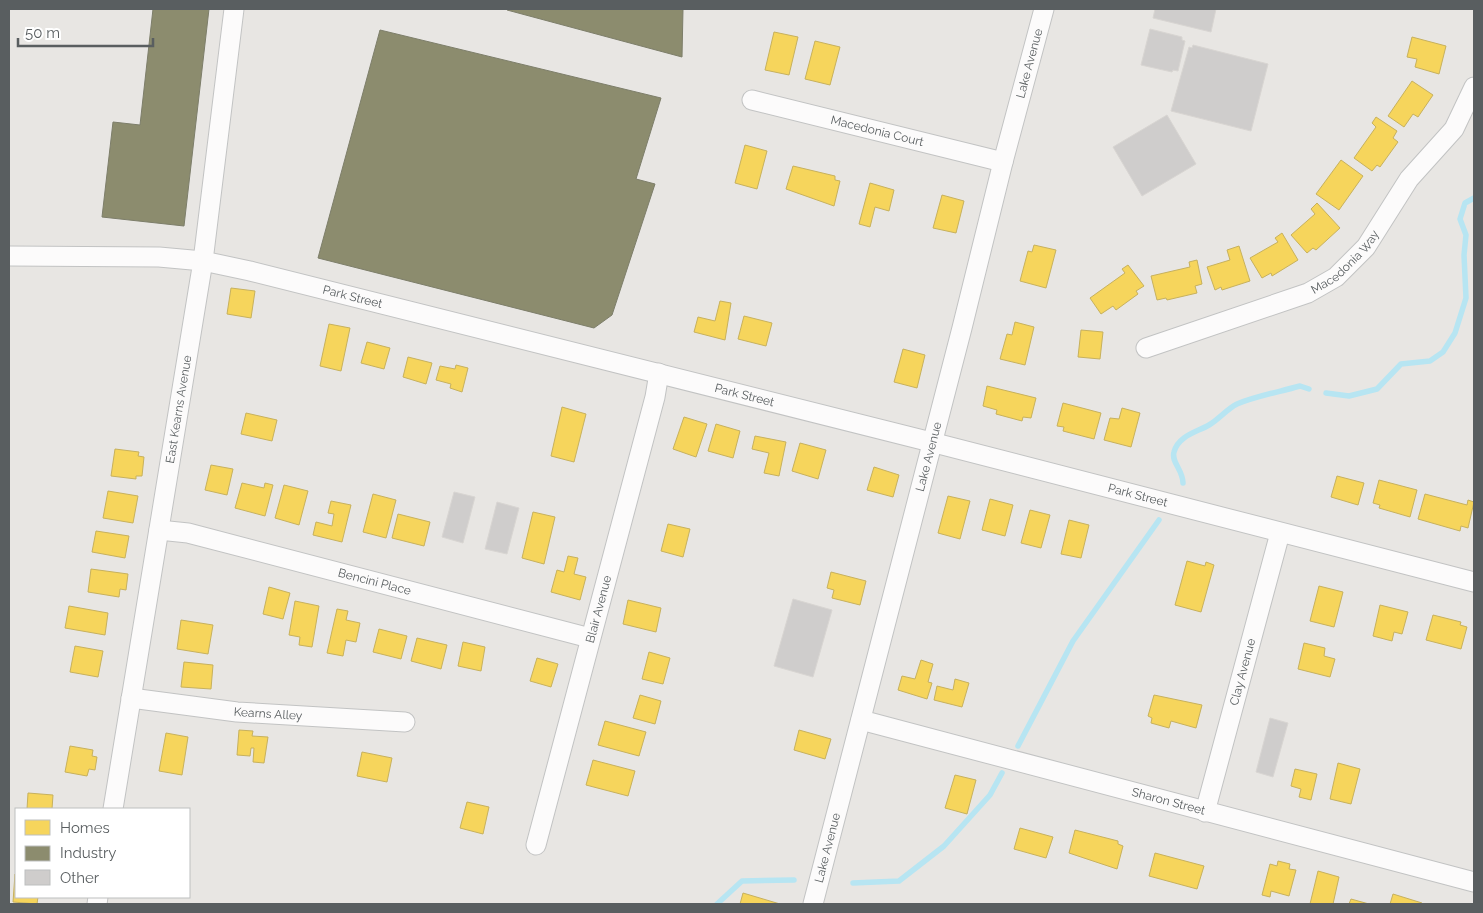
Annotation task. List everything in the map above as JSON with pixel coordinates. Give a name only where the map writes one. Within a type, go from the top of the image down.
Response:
[{"type":"street","name":"East Kearns Avenue","points":[[112,808],[203,262],[234,9]]},
{"type":"street","name":"Lake Avenue","points":[[814,904],[931,442],[1044,9]]},
{"type":"street","name":"Macedonia Way","points":[[1146,348],[1308,293],[1336,277],[1366,247],[1409,179],[1454,129],[1474,87]]},
{"type":"street","name":"Macedonia Court","points":[[752,100],[1003,162]]},
{"type":"street","name":"Park Street","points":[[9,256],[159,256],[250,271],[931,442],[1474,582]]},
{"type":"street","name":"Blair Avenue","points":[[536,845],[655,397],[659,373]]},
{"type":"street","name":"Bencini Place","points":[[159,530],[188,534],[590,638]]},
{"type":"street","name":"Clay Avenue","points":[[1205,812],[1280,533]]},
{"type":"street","name":"Kearns Alley","points":[[131,698],[237,712],[405,722]]},
{"type":"street","name":"Sharon Street","points":[[861,720],[1474,882]]},
{"type":"building: Homes","points":[[774,32],[798,37],[789,75],[765,70]]},
{"type":"building: Homes","points":[[1412,37],[1446,46],[1439,74],[1415,67],[1417,59],[1407,57]]},
{"type":"building: Homes","points":[[815,41],[840,47],[830,85],[805,79]]},
{"type":"building: Homes","points":[[1412,81],[1433,95],[1418,117],[1413,114],[1404,127],[1388,116]]},
{"type":"building: Homes","points":[[1376,117],[1397,131],[1393,138],[1398,142],[1380,167],[1377,165],[1372,171],[1354,158],[1376,127],[1372,123]]},
{"type":"building: Homes","points":[[745,145],[767,151],[757,189],[735,183]]},
{"type":"building: Homes","points":[[1341,160],[1363,176],[1339,210],[1316,194]]},
{"type":"building: Homes","points":[[793,166],[835,176],[835,180],[840,181],[834,206],[786,189]]},
{"type":"building: Homes","points":[[870,183],[894,190],[889,211],[875,207],[870,227],[859,224]]},
{"type":"building: Homes","points":[[942,195],[964,201],[956,233],[933,228]]},
{"type":"building: Homes","points":[[1317,203],[1340,228],[1316,250],[1313,248],[1307,253],[1291,235],[1315,214],[1311,209]]},
{"type":"building: Homes","points":[[1282,233],[1298,260],[1272,276],[1271,273],[1262,278],[1250,258],[1278,242],[1275,238]]},
{"type":"building: Homes","points":[[1034,245],[1056,250],[1046,288],[1020,281],[1028,251],[1032,252]]},
{"type":"building: Homes","points":[[1239,246],[1250,281],[1222,290],[1221,287],[1215,290],[1207,267],[1230,260],[1227,250]]},
{"type":"building: Homes","points":[[1197,260],[1202,284],[1195,286],[1197,293],[1167,300],[1166,298],[1157,300],[1151,276],[1190,267],[1189,262]]},
{"type":"building: Homes","points":[[1128,265],[1144,286],[1136,291],[1138,294],[1116,310],[1113,306],[1101,314],[1090,298],[1125,273],[1122,269]]},
{"type":"building: Homes","points":[[231,288],[255,291],[251,318],[227,314]]},
{"type":"building: Homes","points":[[720,301],[731,303],[725,340],[694,332],[698,317],[715,321]]},
{"type":"building: Homes","points":[[744,316],[772,323],[766,346],[738,339]]},
{"type":"building: Homes","points":[[1015,322],[1034,327],[1025,365],[1000,359],[1007,334],[1012,335]]},
{"type":"building: Homes","points":[[329,324],[350,328],[341,371],[320,366]]},
{"type":"building: Homes","points":[[1081,330],[1103,332],[1100,359],[1078,357]]},
{"type":"building: Homes","points":[[367,342],[390,348],[384,369],[361,363]]},
{"type":"building: Homes","points":[[903,349],[925,355],[917,388],[894,382]]},
{"type":"building: Homes","points":[[408,357],[432,363],[426,384],[403,377]]},
{"type":"building: Homes","points":[[456,365],[468,368],[462,392],[450,388],[451,384],[436,380],[440,366],[455,369]]},
{"type":"building: Homes","points":[[987,386],[1036,398],[1031,418],[1023,417],[1022,421],[996,414],[997,410],[983,406]]},
{"type":"building: Homes","points":[[1063,403],[1101,413],[1094,439],[1063,431],[1064,427],[1057,426]]},
{"type":"building: Homes","points":[[562,407],[586,414],[574,462],[551,456]]},
{"type":"building: Homes","points":[[1122,408],[1140,413],[1131,447],[1104,440],[1110,418],[1119,419]]},
{"type":"building: Homes","points":[[246,413],[277,420],[272,441],[241,434]]},
{"type":"building: Homes","points":[[684,417],[707,424],[696,457],[673,449]]},
{"type":"building: Homes","points":[[716,424],[740,431],[733,458],[708,451]]},
{"type":"building: Homes","points":[[755,436],[786,442],[779,476],[764,473],[769,453],[752,449]]},
{"type":"building: Homes","points":[[800,443],[826,450],[818,479],[792,471]]},
{"type":"building: Homes","points":[[115,449],[139,452],[138,456],[144,457],[142,476],[136,476],[136,479],[111,476]]},
{"type":"building: Homes","points":[[211,465],[233,469],[227,495],[205,490]]},
{"type":"building: Homes","points":[[874,467],[899,475],[893,497],[867,490]]},
{"type":"building: Homes","points":[[1337,476],[1364,483],[1358,505],[1331,497]]},
{"type":"building: Homes","points":[[1379,480],[1417,490],[1410,517],[1379,508],[1380,505],[1373,503]]},
{"type":"building: Homes","points":[[242,483],[264,488],[265,483],[273,485],[265,516],[235,508]]},
{"type":"building: Homes","points":[[284,485],[308,491],[299,525],[275,518]]},
{"type":"building: Homes","points":[[108,491],[138,496],[133,523],[103,518]]},
{"type":"building: Homes","points":[[373,494],[396,500],[386,538],[363,532]]},
{"type":"building: Homes","points":[[1425,494],[1467,505],[1468,500],[1474,502],[1468,528],[1461,526],[1460,531],[1418,519]]},
{"type":"building: Homes","points":[[948,496],[970,501],[960,539],[938,533]]},
{"type":"building: Homes","points":[[990,499],[1013,505],[1005,536],[982,530]]},
{"type":"building: Homes","points":[[331,501],[351,505],[342,542],[313,535],[316,522],[332,526],[334,514],[328,513]]},
{"type":"building: Homes","points":[[1030,510],[1050,515],[1041,548],[1021,543]]},
{"type":"building: Homes","points":[[533,512],[555,517],[544,564],[522,558]]},
{"type":"building: Homes","points":[[398,514],[430,522],[424,546],[392,538]]},
{"type":"building: Homes","points":[[1069,520],[1089,525],[1081,558],[1061,554]]},
{"type":"building: Homes","points":[[668,524],[690,529],[683,557],[661,551]]},
{"type":"building: Homes","points":[[96,531],[129,536],[125,558],[92,552]]},
{"type":"building: Homes","points":[[568,556],[578,558],[574,574],[586,577],[580,600],[551,592],[557,570],[564,572]]},
{"type":"building: Homes","points":[[1187,561],[1205,566],[1206,562],[1214,565],[1201,612],[1175,605]]},
{"type":"building: Homes","points":[[91,569],[128,574],[126,590],[120,589],[119,597],[88,592]]},
{"type":"building: Homes","points":[[831,572],[866,581],[860,605],[832,598],[834,590],[827,588]]},
{"type":"building: Homes","points":[[1319,586],[1343,592],[1334,627],[1310,621]]},
{"type":"building: Homes","points":[[269,587],[290,593],[283,619],[263,614]]},
{"type":"building: Homes","points":[[628,600],[661,608],[656,632],[623,624]]},
{"type":"building: Homes","points":[[295,601],[319,606],[312,647],[299,645],[300,637],[289,635]]},
{"type":"building: Homes","points":[[1380,605],[1408,612],[1402,634],[1394,632],[1392,641],[1373,636]]},
{"type":"building: Homes","points":[[69,606],[108,613],[105,635],[65,628]]},
{"type":"building: Homes","points":[[337,609],[348,611],[346,620],[360,623],[356,642],[346,640],[343,656],[327,653]]},
{"type":"building: Homes","points":[[1433,615],[1461,622],[1460,625],[1467,627],[1461,649],[1426,640]]},
{"type":"building: Homes","points":[[181,620],[213,625],[208,654],[177,649]]},
{"type":"building: Homes","points":[[379,629],[407,636],[401,659],[373,652]]},
{"type":"building: Homes","points":[[417,638],[447,645],[441,669],[411,661]]},
{"type":"building: Homes","points":[[463,642],[485,647],[481,671],[458,666]]},
{"type":"building: Homes","points":[[1304,643],[1325,648],[1324,656],[1335,659],[1330,677],[1298,669]]},
{"type":"building: Homes","points":[[75,646],[103,651],[98,677],[70,672]]},
{"type":"building: Homes","points":[[649,652],[670,658],[663,684],[642,679]]},
{"type":"building: Homes","points":[[537,658],[558,664],[551,687],[530,681]]},
{"type":"building: Homes","points":[[921,660],[933,664],[928,682],[932,683],[927,699],[898,690],[902,676],[915,679]]},
{"type":"building: Homes","points":[[184,662],[213,665],[211,689],[181,687]]},
{"type":"building: Homes","points":[[955,679],[969,683],[962,707],[934,700],[937,686],[953,690]]},
{"type":"building: Homes","points":[[640,695],[661,701],[655,724],[633,718]]},
{"type":"building: Homes","points":[[1154,695],[1202,705],[1196,728],[1171,721],[1169,728],[1151,723],[1152,718],[1148,716]]},
{"type":"building: Homes","points":[[605,721],[646,732],[639,756],[598,745]]},
{"type":"building: Homes","points":[[239,730],[253,731],[252,736],[268,737],[264,763],[253,762],[254,748],[251,748],[250,756],[237,755]]},
{"type":"building: Homes","points":[[799,730],[831,739],[825,759],[794,750]]},
{"type":"building: Homes","points":[[166,733],[188,737],[182,775],[159,771]]},
{"type":"building: Homes","points":[[70,746],[93,750],[92,756],[97,757],[95,770],[89,769],[87,776],[65,772]]},
{"type":"building: Homes","points":[[362,752],[392,758],[387,782],[357,776]]},
{"type":"building: Homes","points":[[593,760],[635,771],[628,796],[586,785]]},
{"type":"building: Homes","points":[[1338,763],[1360,769],[1351,804],[1330,799]]},
{"type":"building: Homes","points":[[1295,769],[1317,774],[1311,800],[1299,797],[1301,789],[1291,786]]},
{"type":"building: Homes","points":[[955,775],[976,780],[967,814],[945,808]]},
{"type":"building: Homes","points":[[28,793],[53,795],[52,808],[27,808]]},
{"type":"building: Homes","points":[[467,802],[489,807],[483,834],[460,828]]},
{"type":"building: Homes","points":[[1020,828],[1053,837],[1046,858],[1014,849]]},
{"type":"building: Homes","points":[[1075,830],[1118,841],[1118,844],[1123,846],[1117,869],[1069,853]]},
{"type":"building: Homes","points":[[1155,853],[1204,866],[1197,889],[1149,876]]},
{"type":"building: Homes","points":[[1278,861],[1290,864],[1289,869],[1296,870],[1289,896],[1271,891],[1270,897],[1262,895],[1270,864],[1277,866]]},
{"type":"building: Homes","points":[[1318,871],[1339,877],[1333,904],[1310,904]]},
{"type":"building: Homes","points":[[15,874],[15,898],[38,898],[37,904],[13,902]]},
{"type":"building: Homes","points":[[743,893],[780,904],[740,904]]},
{"type":"building: Homes","points":[[1393,894],[1422,903],[1390,904]]},
{"type":"building: Homes","points":[[1351,899],[1369,904],[1349,904]]},
{"type":"building: Industry","points":[[153,9],[209,9],[184,226],[102,217],[113,122],[140,125]]},
{"type":"building: Industry","points":[[683,9],[682,57],[507,10]]},
{"type":"building: Industry","points":[[380,30],[661,98],[636,179],[655,184],[612,315],[594,328],[318,258]]},
{"type":"building: Other","points":[[1155,9],[1216,9],[1211,32],[1153,18]]},
{"type":"building: Other","points":[[1150,29],[1182,37],[1182,40],[1185,41],[1178,71],[1173,70],[1172,72],[1141,65]]},
{"type":"building: Other","points":[[1193,45],[1268,64],[1251,131],[1171,111],[1189,47],[1192,48]]},
{"type":"building: Other","points":[[1167,115],[1196,164],[1142,196],[1113,147]]},
{"type":"building: Other","points":[[454,492],[475,497],[463,543],[442,537]]},
{"type":"building: Other","points":[[497,502],[519,508],[507,554],[485,549]]},
{"type":"building: Other","points":[[793,599],[832,610],[813,677],[774,666]]},
{"type":"building: Other","points":[[1270,718],[1288,723],[1273,777],[1256,772]]},
{"type":"waterway","points":[[1326,393],[1349,396],[1377,389],[1401,364],[1430,361],[1443,352],[1455,333],[1466,298],[1464,255],[1466,235],[1460,219],[1465,203],[1474,198]]},
{"type":"waterway","points":[[1183,483],[1174,459],[1174,452],[1179,442],[1188,435],[1209,425],[1237,404],[1300,386],[1309,389]]},
{"type":"waterway","points":[[1018,746],[1073,641],[1159,520]]},
{"type":"waterway","points":[[853,883],[899,881],[944,846],[990,795],[1002,773]]},
{"type":"waterway","points":[[717,904],[742,881],[794,880]]}]
